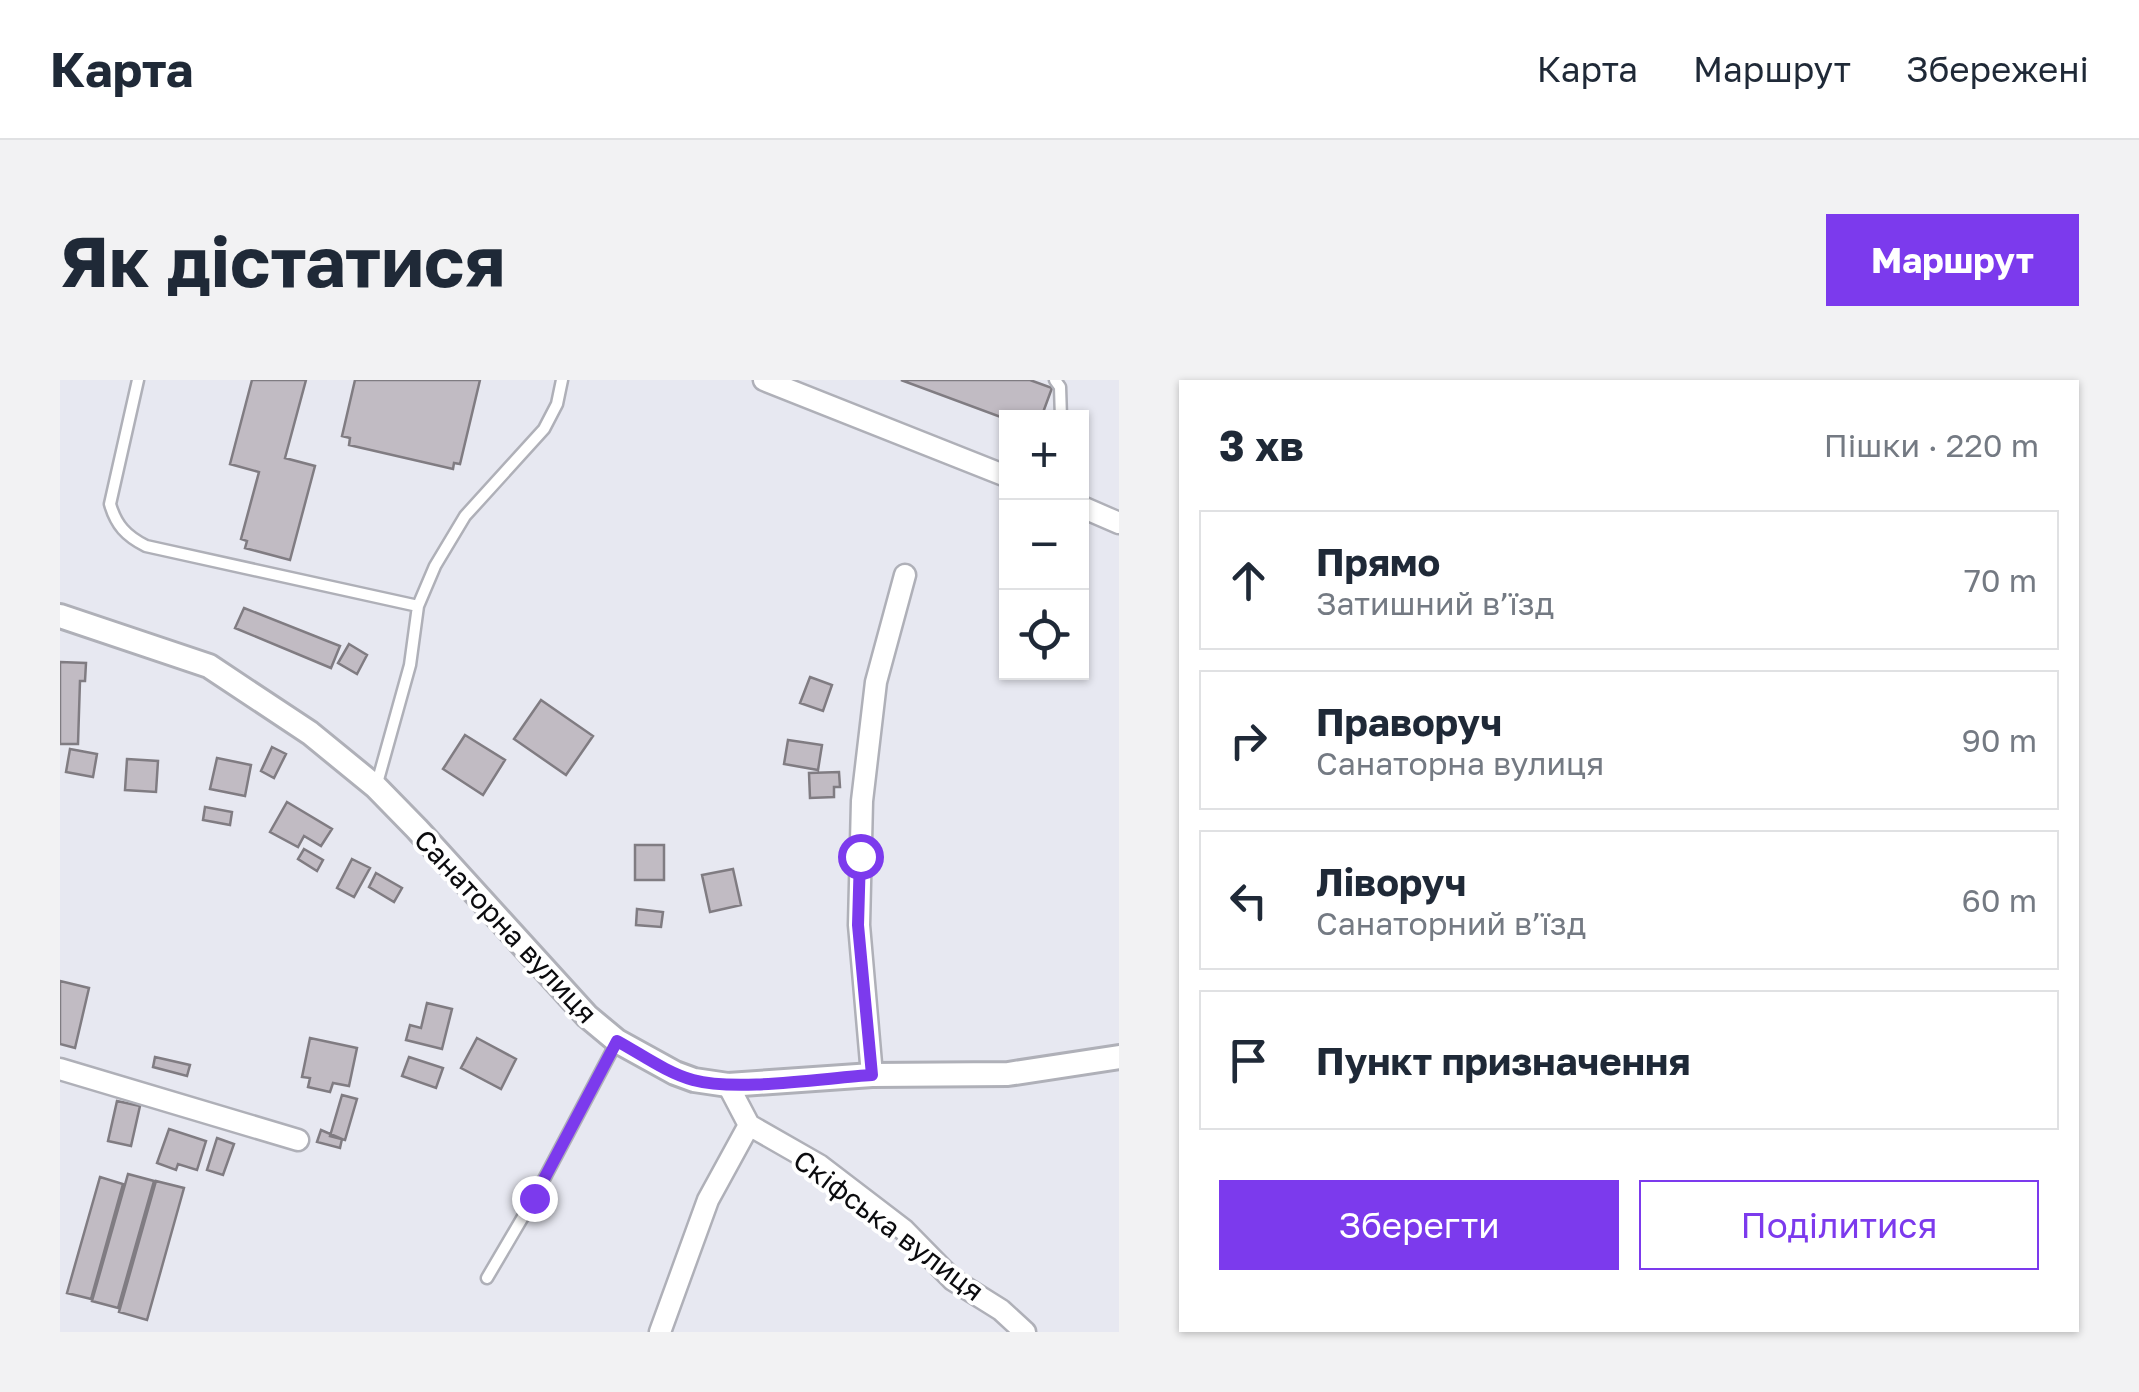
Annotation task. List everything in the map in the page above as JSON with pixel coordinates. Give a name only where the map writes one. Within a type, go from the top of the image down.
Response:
[{"type":"street","points":[[764,380],[999,473]]},
{"type":"street","points":[[1089,509],[1119,523]]},
{"type":"street","points":[[872,1075],[858,925],[862,801],[876,682],[905,575]]},
{"type":"street","name":"Санаторна вулиця","points":[[60,616],[208,666],[310,733],[376,788],[561,990],[617,1041],[674,1073],[728,1085],[872,1075],[1008,1074],[1119,1057]]},
{"type":"street","points":[[60,1070],[298,1140]]},
{"type":"street","points":[[660,1332],[708,1200],[749,1126],[728,1085]]},
{"type":"street","name":"Скіфська вулиця","points":[[749,1126],[819,1165],[904,1230],[953,1280],[1002,1310],[1025,1332]]},
{"type":"lane","points":[[138,380],[110,504],[115,520],[134,540],[146,546],[418,606]]},
{"type":"lane","points":[[376,788],[410,665],[418,606],[446,545],[465,516],[544,428],[557,404],[562,380]]},
{"type":"lane","points":[[1055,380],[1060,387],[1061,410]]},
{"type":"lane","points":[[487,1278],[617,1041]]},
{"type":"building","points":[[252,380],[306,380],[285,458],[315,466],[290,560],[245,548],[247,541],[241,539],[259,472],[230,464]]},
{"type":"building","points":[[355,380],[480,380],[460,464],[454,463],[453,469],[349,445],[350,438],[342,436]]},
{"type":"building","points":[[901,380],[1030,380],[1052,388],[1044,410],[999,410],[999,416]]},
{"type":"building","points":[[244,608],[340,646],[331,668],[235,628]]},
{"type":"building","points":[[349,644],[367,655],[357,674],[338,663]]},
{"type":"building","points":[[60,662],[86,663],[85,681],[80,681],[78,744],[60,744]]},
{"type":"building","points":[[810,677],[832,685],[823,711],[800,703]]},
{"type":"building","points":[[541,700],[593,736],[566,775],[514,739]]},
{"type":"building","points":[[465,735],[505,760],[483,795],[443,769]]},
{"type":"building","points":[[788,740],[822,745],[818,770],[784,764]]},
{"type":"building","points":[[272,747],[286,754],[274,778],[261,771]]},
{"type":"building","points":[[70,749],[97,754],[93,777],[66,772]]},
{"type":"building","points":[[217,758],[251,765],[245,796],[210,789]]},
{"type":"building","points":[[127,759],[158,761],[156,792],[125,790]]},
{"type":"building","points":[[839,772],[840,787],[834,787],[834,797],[810,798],[809,773]]},
{"type":"building","points":[[287,802],[332,829],[321,846],[304,836],[298,847],[270,832]]},
{"type":"building","points":[[205,807],[232,812],[230,825],[203,820]]},
{"type":"building","points":[[635,845],[664,845],[664,880],[635,880]]},
{"type":"building","points":[[304,849],[323,860],[317,871],[298,859]]},
{"type":"building","points":[[352,859],[370,868],[354,897],[337,888]]},
{"type":"building","points":[[733,869],[741,905],[710,912],[702,875]]},
{"type":"building","points":[[376,873],[402,888],[394,902],[369,887]]},
{"type":"building","points":[[637,909],[663,912],[661,927],[636,925]]},
{"type":"building","points":[[60,981],[89,988],[75,1048],[60,1044]]},
{"type":"building","points":[[427,1003],[452,1009],[442,1049],[406,1040],[410,1025],[421,1028]]},
{"type":"building","points":[[310,1038],[357,1048],[349,1086],[333,1083],[330,1092],[308,1087],[310,1078],[302,1077]]},
{"type":"building","points":[[477,1038],[516,1059],[501,1089],[461,1068]]},
{"type":"building","points":[[155,1057],[190,1065],[187,1076],[153,1067]]},
{"type":"building","points":[[409,1057],[443,1068],[436,1088],[402,1076]]},
{"type":"building","points":[[342,1095],[357,1099],[345,1140],[330,1136]]},
{"type":"building","points":[[117,1101],[140,1106],[131,1146],[108,1141]]},
{"type":"building","points":[[169,1129],[206,1141],[197,1170],[178,1164],[176,1170],[157,1163]]},
{"type":"building","points":[[321,1130],[342,1139],[340,1148],[317,1142]]},
{"type":"building","points":[[217,1138],[234,1144],[223,1175],[207,1170]]},
{"type":"building","points":[[128,1174],[154,1181],[118,1308],[92,1301]]},
{"type":"building","points":[[100,1177],[123,1184],[91,1299],[67,1293]]},
{"type":"building","points":[[156,1181],[184,1188],[147,1320],[119,1312]]},
{"type":"route","points":[[534,1198],[617,1041],[674,1073],[728,1085],[872,1075],[858,925],[860,856]]}]
